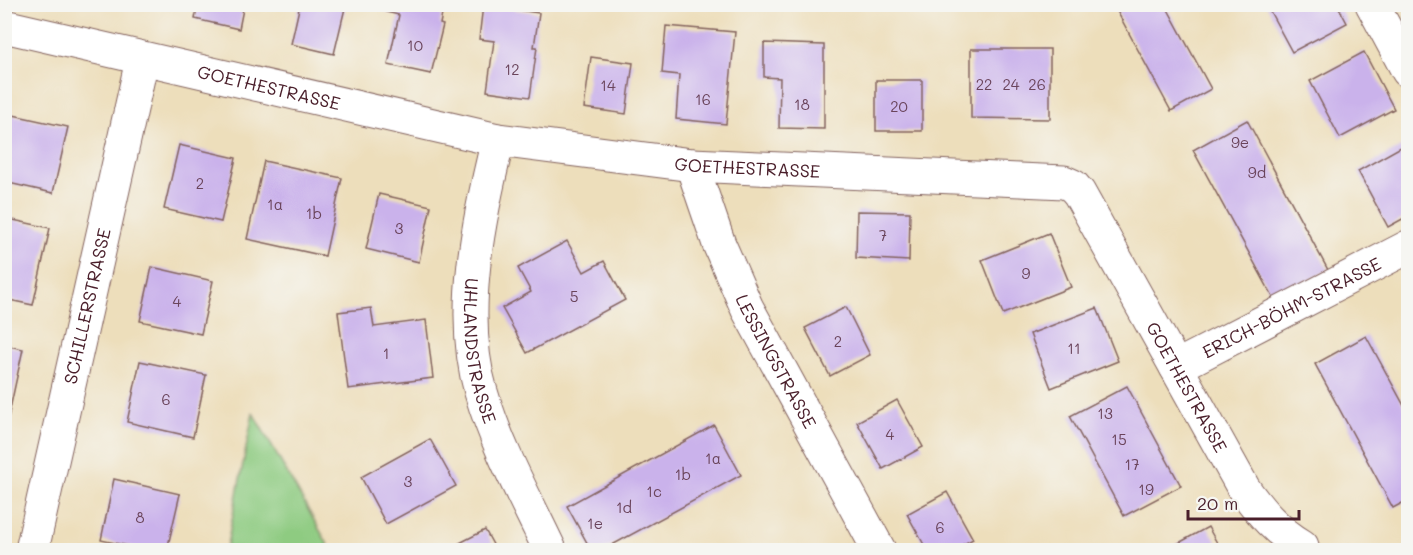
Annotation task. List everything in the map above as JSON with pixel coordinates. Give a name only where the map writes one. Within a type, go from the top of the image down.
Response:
[{"type":"street","points":[[1372,4],[1408,71]]},
{"type":"street","name":"GOETHESTRASSE","points":[[4,26],[142,60],[498,140],[692,165],[1064,182],[1073,186],[1259,512],[1281,533],[1302,546]]},
{"type":"street","name":"SCHILLERSTRASSE","points":[[32,550],[142,60]]},
{"type":"street","name":"UHLANDSTRASSE","points":[[498,140],[473,272],[470,312],[472,345],[480,390],[495,433],[550,550]]},
{"type":"street","name":"LESSINGSTRASSE","points":[[692,165],[719,244],[747,308],[879,550]]},
{"type":"street","name":"ERICH-BÖHM-STRASSE","points":[[1176,367],[1408,247]]},
{"type":"green space","points":[[253,413],[331,550],[226,550]]},
{"type":"building","points":[[198,4],[244,4],[239,29],[195,19]]},
{"type":"building","points":[[300,4],[346,4],[334,54],[291,44]]},
{"type":"building","points":[[388,4],[444,4],[440,24],[443,25],[431,74],[388,65],[399,15],[386,12]]},
{"type":"building","points":[[1129,4],[1165,4],[1211,89],[1171,111],[1117,11]]},
{"type":"building","points":[[1266,4],[1337,4],[1347,23],[1292,52]]},
{"type":"building","points":[[483,5],[539,13],[530,97],[487,91],[494,41],[479,39]]},
{"type":"building","points":[[666,26],[735,32],[726,124],[676,119],[679,75],[662,73]]},
{"type":"building","points":[[764,43],[824,45],[824,129],[779,128],[780,78],[764,77]]},
{"type":"building","points":[[971,49],[1050,49],[1050,119],[971,118]]},
{"type":"building","points":[[1364,52],[1394,109],[1340,138],[1310,81]]},
{"type":"building","points":[[591,57],[633,63],[626,114],[584,108]]},
{"type":"building","points":[[876,80],[922,80],[922,131],[876,131]]},
{"type":"building","points":[[4,113],[68,127],[53,193],[4,182]]},
{"type":"building","points":[[1247,120],[1328,270],[1274,299],[1193,150]]},
{"type":"building","points":[[1408,143],[1408,216],[1388,227],[1358,171]]},
{"type":"building","points":[[179,145],[236,158],[221,222],[164,209]]},
{"type":"building","points":[[264,161],[342,178],[325,256],[247,239]]},
{"type":"building","points":[[379,194],[431,206],[419,262],[366,249]]},
{"type":"building","points":[[857,211],[910,212],[909,261],[856,258]]},
{"type":"building","points":[[4,218],[50,228],[33,305],[4,299]]},
{"type":"building","points":[[1049,233],[1071,287],[1003,314],[982,260]]},
{"type":"building","points":[[567,241],[584,272],[604,261],[625,300],[527,353],[502,308],[531,292],[518,268]]},
{"type":"building","points":[[152,267],[213,281],[201,334],[140,321]]},
{"type":"building","points":[[846,307],[870,355],[830,376],[805,328]]},
{"type":"building","points":[[371,308],[374,327],[426,320],[433,378],[348,389],[338,312]]},
{"type":"building","points":[[1097,308],[1118,361],[1051,388],[1030,334]]},
{"type":"building","points":[[1366,336],[1408,413],[1408,500],[1393,508],[1315,364]]},
{"type":"building","points":[[4,345],[23,349],[7,423],[4,423]]},
{"type":"building","points":[[140,361],[206,375],[193,437],[127,422]]},
{"type":"building","points":[[1127,386],[1181,486],[1124,516],[1070,416]]},
{"type":"building","points":[[897,400],[923,447],[883,469],[857,422]]},
{"type":"building","points":[[714,425],[741,475],[603,550],[591,550],[567,506]]},
{"type":"building","points":[[430,439],[456,486],[386,524],[361,477]]},
{"type":"building","points":[[114,479],[180,494],[167,550],[147,550],[101,540]]},
{"type":"building","points":[[947,492],[973,539],[953,550],[927,550],[907,514]]},
{"type":"building","points":[[1208,527],[1221,550],[1166,550]]},
{"type":"building","points":[[485,530],[496,550],[446,550]]}]
